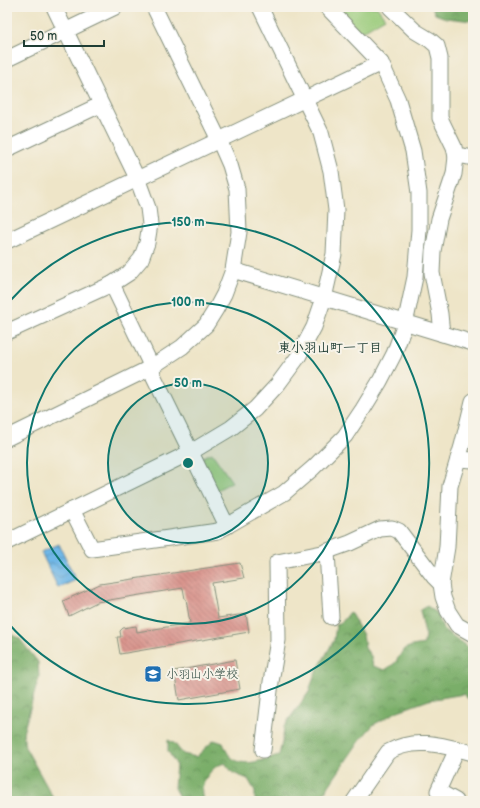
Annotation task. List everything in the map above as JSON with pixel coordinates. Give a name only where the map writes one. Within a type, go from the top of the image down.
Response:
[{"type":"street","points":[[7,332],[112,284],[129,273],[140,259],[147,243],[150,224],[148,208],[137,178],[100,105],[54,7]]},
{"type":"street","points":[[7,59],[115,7]]},
{"type":"street","points":[[7,438],[150,368],[182,348],[206,325],[224,294],[233,270],[239,232],[237,190],[230,165],[154,7]]},
{"type":"street","points":[[8,539],[72,510],[191,452],[231,428],[255,409],[278,384],[298,357],[314,327],[324,298],[334,254],[336,210],[331,171],[321,133],[260,7]]},
{"type":"street","points":[[72,510],[92,549],[218,532],[284,493],[314,468],[344,436],[363,409],[394,354],[405,324],[415,277],[419,230],[419,192],[413,152],[398,100],[381,63],[327,7]]},
{"type":"street","points":[[390,7],[415,31],[437,46],[440,58],[440,118],[454,147],[456,157],[454,174],[441,214],[433,251],[432,273],[440,314],[442,334]]},
{"type":"street","points":[[7,241],[381,63]]},
{"type":"street","points":[[7,149],[100,105]]},
{"type":"street","points":[[456,157],[463,156],[473,158]]},
{"type":"street","points":[[233,270],[405,324],[473,343]]},
{"type":"street","points":[[112,284],[148,359],[154,377],[227,526]]},
{"type":"street","points":[[473,401],[450,486],[447,547],[441,584],[443,597],[448,611],[457,625],[473,634]]},
{"type":"street","points":[[458,459],[473,460]]},
{"type":"street","points":[[263,750],[270,682],[278,640],[277,562],[327,552],[380,529],[392,528],[399,532],[441,584]]},
{"type":"street","points":[[327,552],[331,617]]},
{"type":"street","points":[[354,801],[388,752],[395,748],[404,745],[433,743],[473,753]]},
{"type":"street","points":[[456,801],[438,791],[457,749]]},
{"type":"green space","points":[[333,7],[377,7],[385,18],[358,34]]},
{"type":"green space","points":[[432,7],[473,7],[473,21],[446,18],[435,14]]},
{"type":"green space","points":[[212,453],[232,482],[215,491],[201,464],[203,457]]},
{"type":"green space","points":[[427,606],[437,613],[443,629],[473,651],[473,701],[468,699],[464,694],[429,700],[398,711],[373,725],[360,740],[324,793],[314,801],[255,801],[255,791],[248,779],[233,773],[225,763],[214,768],[205,780],[202,788],[202,797],[204,801],[181,801],[174,788],[176,764],[168,751],[168,740],[174,743],[183,754],[196,757],[214,740],[223,743],[227,752],[236,761],[248,763],[261,761],[279,755],[284,726],[309,692],[314,676],[334,640],[336,625],[343,621],[350,612],[363,635],[365,648],[371,656],[373,666],[385,670],[395,663],[404,649],[424,644],[425,633],[420,610]]},
{"type":"green space","points":[[7,633],[19,638],[38,662],[39,677],[23,733],[25,747],[55,801],[7,801]]},
{"type":"water","points":[[59,544],[76,580],[58,588],[41,552]]},
{"type":"building","points":[[240,563],[244,578],[212,583],[218,618],[246,614],[249,632],[120,654],[117,637],[121,637],[120,631],[123,628],[136,626],[137,632],[190,623],[183,588],[97,602],[69,616],[63,601],[100,584]]},
{"type":"building","points":[[235,660],[240,689],[179,700],[174,671]]},
{"type":"place","name":"小羽山小学校","points":[[153,674]]},
{"type":"district","name":"東小羽山町一丁目","points":[[330,347]]}]
